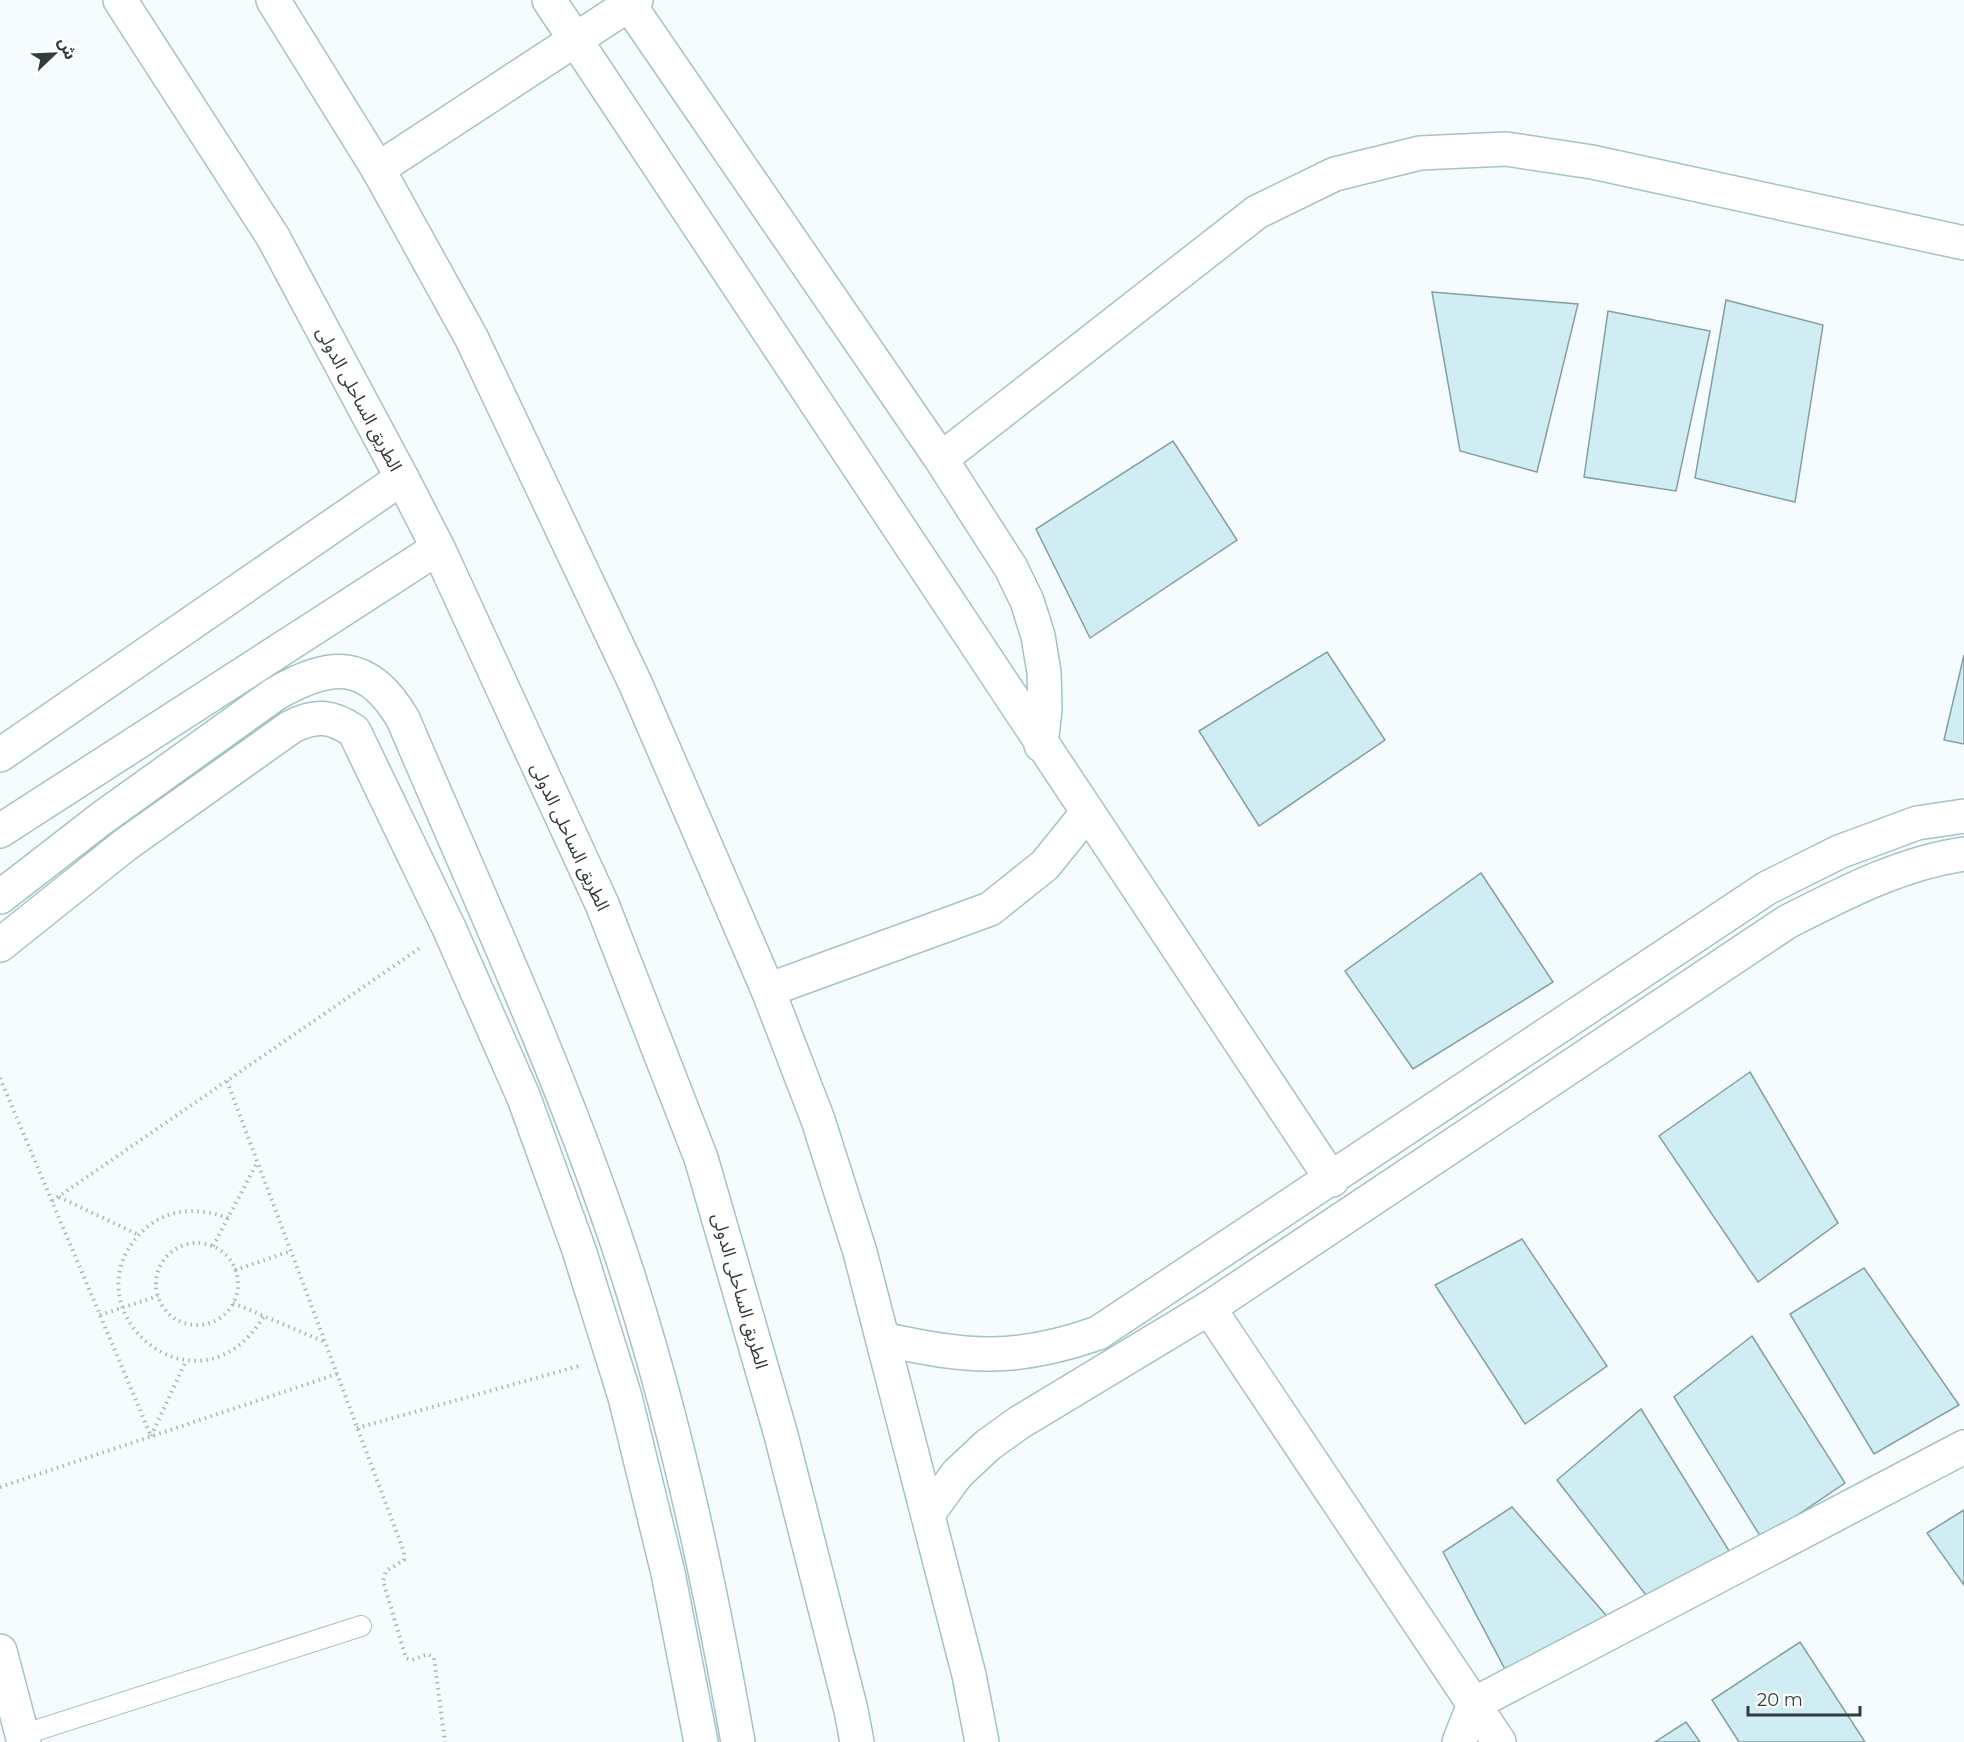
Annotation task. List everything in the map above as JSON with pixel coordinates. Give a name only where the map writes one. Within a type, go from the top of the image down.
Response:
[{"type":"main road","name":"الطريق الساحلى الدولى","points":[[120,0],[273,237],[402,478],[438,548],[602,904],[701,1158],[781,1435],[857,1742]]},
{"type":"main road","points":[[273,0],[378,169],[471,337],[636,685],[768,990],[818,1120],[860,1252],[969,1675],[982,1742]]},
{"type":"main road","points":[[549,0],[1041,745],[1332,1180]]},
{"type":"main road","points":[[378,169],[576,40],[630,2],[941,459],[1011,568],[1027,601],[1038,636],[1044,672],[1045,709],[1041,745]]},
{"type":"main road","points":[[941,459],[1257,212],[1335,174],[1420,153],[1506,149],[1592,162],[1964,243]]},
{"type":"main road","points":[[0,755],[402,478]]},
{"type":"main road","points":[[0,831],[438,548]]},
{"type":"main road","points":[[0,897],[102,818],[275,694],[299,680],[324,671],[346,672],[370,681],[390,697],[403,719],[558,1082],[616,1237],[662,1393],[703,1561],[738,1742]]},
{"type":"main road","points":[[340,721],[346,672]]},
{"type":"main road","points":[[0,945],[125,845],[291,727],[306,718],[324,716],[340,721],[354,731],[449,928],[524,1098],[579,1250],[612,1357],[668,1573],[701,1742]]},
{"type":"main road","points":[[768,990],[990,909],[1045,865],[1087,813]]},
{"type":"main road","points":[[883,1339],[945,1353],[990,1356],[1024,1354],[1062,1346],[1098,1333],[1332,1180],[1767,888],[1839,852],[1917,823],[1964,816]]},
{"type":"main road","points":[[928,1514],[957,1474],[988,1445],[1020,1422],[1209,1308],[1787,922],[1856,886],[1932,859],[1964,854]]},
{"type":"main road","points":[[1209,1308],[1499,1742]]},
{"type":"main road","points":[[1459,1742],[1474,1704],[1964,1447]]},
{"type":"main road","points":[[0,1650],[21,1740]]},
{"type":"lane","points":[[21,1740],[361,1626]]},
{"type":"path","points":[[52,1201],[449,928]]},
{"type":"path","points":[[0,1078],[151,1436]]},
{"type":"path","points":[[227,1081],[405,1556],[401,1563],[386,1571],[383,1581],[406,1658],[412,1660],[428,1654],[434,1658],[445,1742]]},
{"type":"path","points":[[213,1246],[257,1162]]},
{"type":"path","points":[[59,1197],[139,1235]]},
{"type":"path","points":[[228,1218],[210,1212],[190,1210],[171,1214],[153,1222],[127,1251],[121,1269],[119,1289],[122,1308],[129,1324],[147,1344],[169,1357],[186,1361],[206,1361],[224,1356],[241,1346],[254,1333],[264,1316]]},
{"type":"path","points":[[200,1243],[213,1246],[222,1252],[235,1270],[237,1292],[233,1303],[219,1318],[200,1325],[186,1324],[174,1318],[163,1308],[155,1283],[165,1258],[174,1249],[187,1244],[200,1243]]},
{"type":"path","points":[[235,1270],[291,1251]]},
{"type":"path","points":[[100,1315],[158,1296]]},
{"type":"path","points":[[233,1303],[325,1342]]},
{"type":"path","points":[[357,1428],[612,1357]]},
{"type":"path","points":[[151,1436],[186,1361]]},
{"type":"path","points":[[0,1486],[337,1374]]},
{"type":"building","points":[[1432,292],[1578,304],[1537,472],[1460,451]]},
{"type":"building","points":[[1726,300],[1823,325],[1795,502],[1695,478]]},
{"type":"building","points":[[1608,311],[1710,331],[1676,491],[1584,477]]},
{"type":"building","points":[[1173,441],[1237,540],[1090,638],[1036,529]]},
{"type":"building","points":[[1327,652],[1385,740],[1259,826],[1199,731]]},
{"type":"building","points":[[1964,655],[1964,744],[1944,740]]},
{"type":"building","points":[[1481,873],[1553,982],[1413,1069],[1345,971]]},
{"type":"building","points":[[1750,1072],[1838,1223],[1758,1282],[1659,1136]]},
{"type":"building","points":[[1522,1239],[1607,1366],[1525,1424],[1435,1285]]},
{"type":"building","points":[[1864,1268],[1959,1405],[1874,1454],[1790,1314]]},
{"type":"building","points":[[1752,1336],[1845,1483],[1762,1539],[1674,1397]]},
{"type":"building","points":[[1641,1409],[1731,1554],[1646,1595],[1557,1480]]},
{"type":"building","points":[[1512,1507],[1618,1629],[1506,1671],[1443,1552]]},
{"type":"building","points":[[1964,1510],[1964,1585],[1927,1533]]},
{"type":"building","points":[[1800,1642],[1865,1742],[1739,1742],[1712,1700]]},
{"type":"building","points":[[1686,1722],[1700,1742],[1655,1742]]}]
